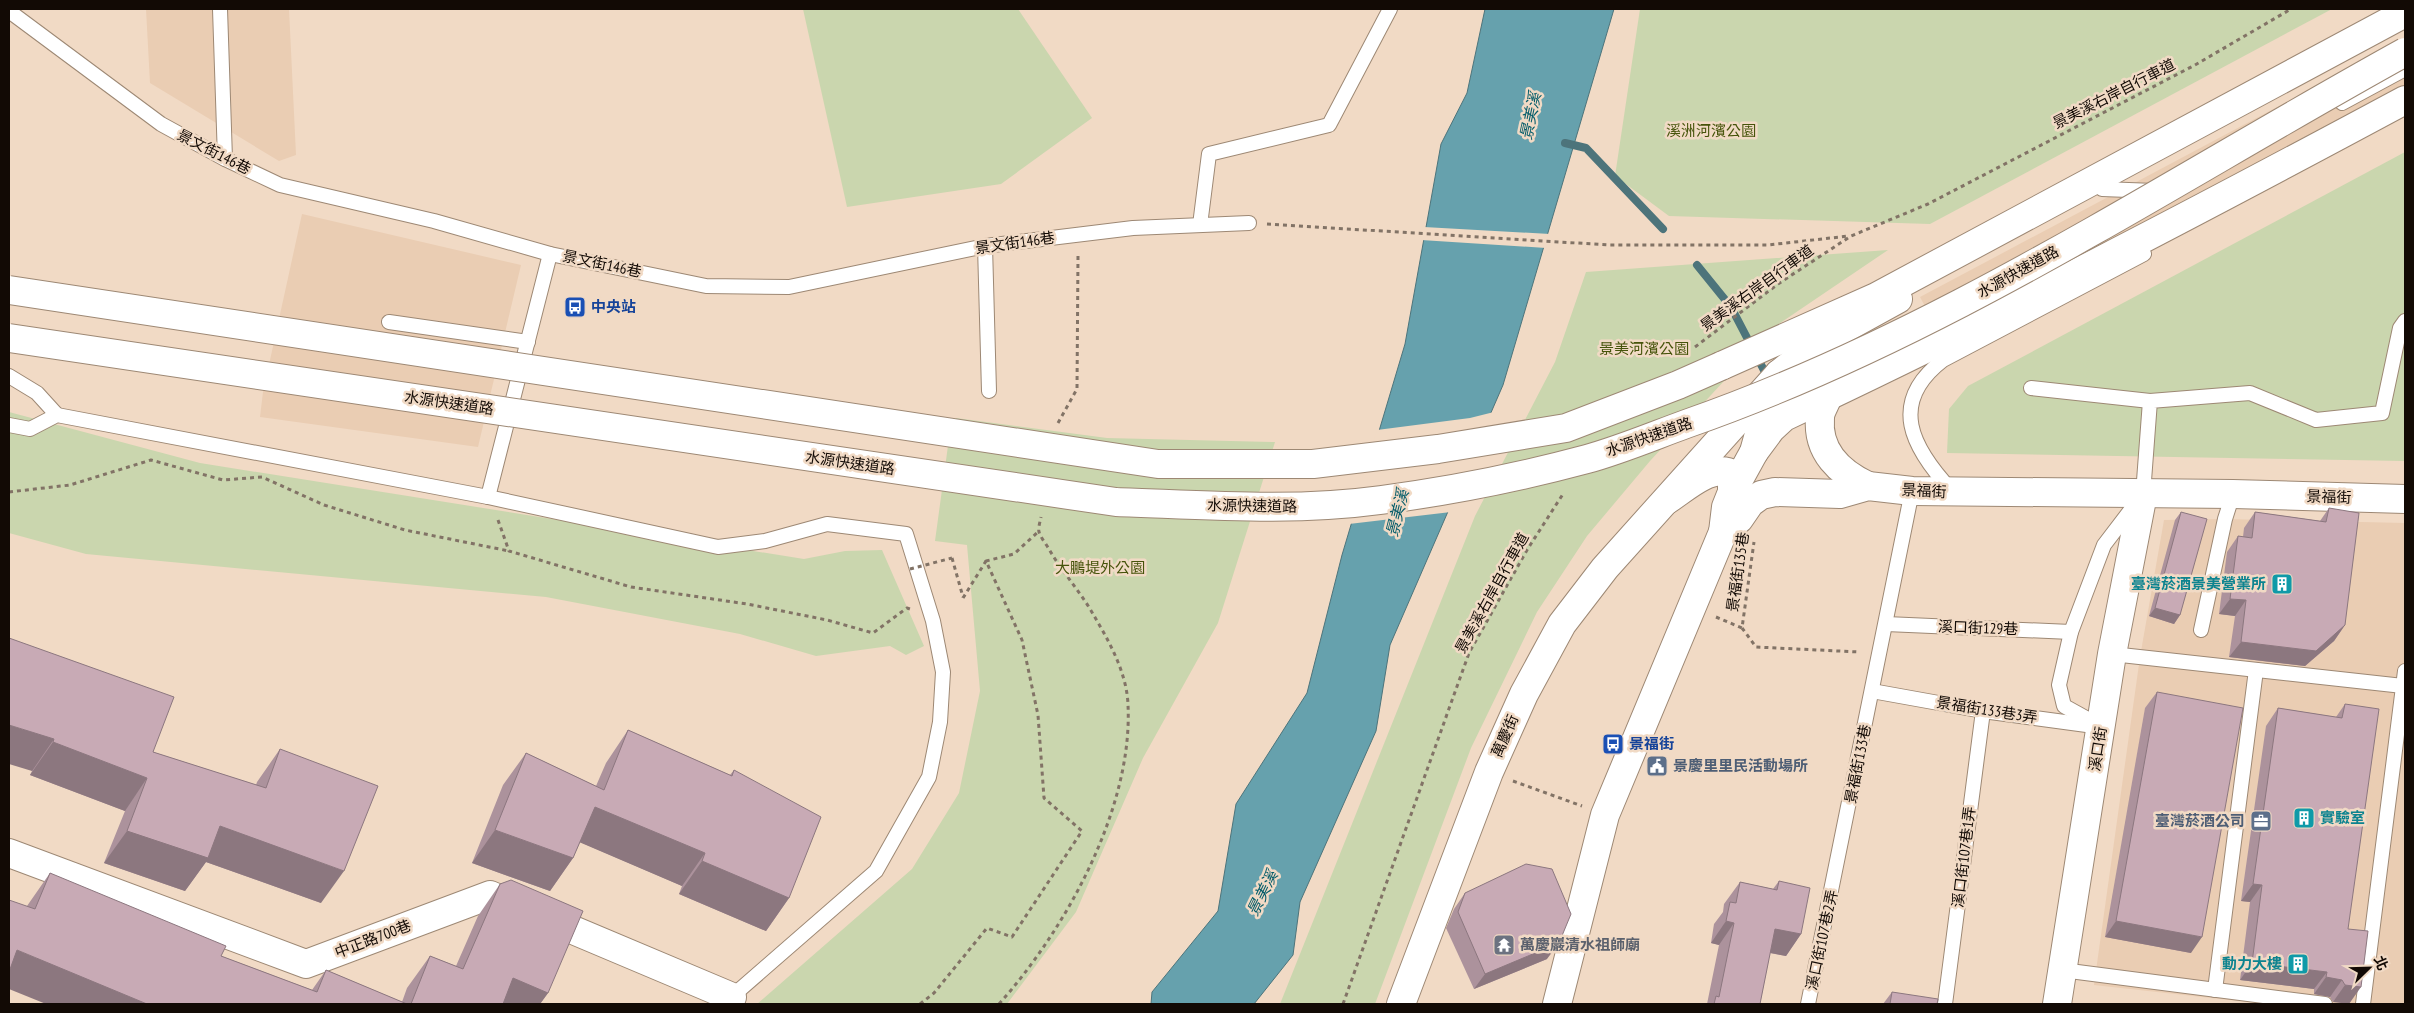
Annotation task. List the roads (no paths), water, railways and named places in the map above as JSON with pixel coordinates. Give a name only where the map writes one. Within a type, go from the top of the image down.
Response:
[{"type":"main road","points":[[9,290],[1158,464],[1313,464],[1438,449],[1566,428],[1678,385],[1876,297],[2405,13]]},
{"type":"main road","points":[[1667,500],[1779,374],[1818,343],[2405,24]]},
{"type":"main road","name":"水源快速道路","points":[[9,338],[1116,502],[1289,509],[1381,500],[1476,483],[1589,459],[1719,413],[1800,381],[1946,312],[2405,52]]},
{"type":"main road","points":[[1557,1004],[1605,815],[1723,532],[1726,507],[1732,492],[1754,452],[1771,428],[1784,417],[1880,373],[2171,225],[2405,100]]},
{"type":"main road","points":[[1754,452],[1767,405],[1779,374]]},
{"type":"main road","points":[[1828,396],[1820,416],[1821,434],[1826,452],[1837,468],[1850,478],[1868,486]]},
{"type":"main road","points":[[1667,500],[1718,469],[1728,472],[1732,480],[1732,492]]},
{"type":"main road","name":"景福街","points":[[1723,532],[1739,518],[1750,503],[1761,495],[1776,492],[1840,494],[1868,486],[1912,491],[1953,492],[2233,494],[2405,499]]},
{"type":"main road","name":"溪口街","points":[[2057,1004],[2112,654],[2143,494]]},
{"type":"main road","name":"萬慶街","points":[[1401,1004],[1489,772],[1524,694],[1562,624],[1605,568],[1667,500]]},
{"type":"main road","name":"中正路700巷","points":[[9,853],[306,964],[490,895],[727,1001]]},
{"type":"lane","points":[[220,9],[224,159]]},
{"type":"lane","points":[[1200,225],[1209,154],[1329,125],[1390,9]]},
{"type":"lane","name":"景文街146巷","points":[[9,11],[161,124],[224,159],[280,185],[434,221],[550,254],[706,286],[789,287],[985,246],[1133,228],[1249,223]]},
{"type":"lane","points":[[2102,189],[2174,192],[2405,69]]},
{"type":"lane","points":[[1953,492],[1921,454],[1913,430],[1910,407],[1916,388],[1927,373],[1943,360],[2405,115]]},
{"type":"lane","points":[[985,246],[990,392]]},
{"type":"lane","points":[[488,497],[550,254]]},
{"type":"lane","points":[[2031,388],[2150,401],[2250,392],[2316,420],[2382,413],[2400,328],[2405,321]]},
{"type":"lane","points":[[389,322],[528,342]]},
{"type":"lane","points":[[9,376],[37,393],[57,415]]},
{"type":"lane","points":[[2102,727],[2064,706],[2059,686],[2071,632],[2104,545],[2143,494],[2150,401]]},
{"type":"lane","points":[[9,425],[30,428],[57,415],[488,497],[718,547],[765,541],[827,524],[906,534],[933,621],[943,672],[940,722],[929,777],[876,871],[727,1001]]},
{"type":"lane","name":"景福街133巷","points":[[1836,876],[1912,491]]},
{"type":"lane","points":[[2201,630],[2225,519],[2233,494]]},
{"type":"lane","name":"溪口街129巷","points":[[1886,624],[2071,632]]},
{"type":"lane","points":[[2112,654],[2403,686]]},
{"type":"lane","points":[[2215,990],[2256,670]]},
{"type":"lane","points":[[2364,1004],[2405,671]]},
{"type":"lane","name":"景福街133巷3弄","points":[[1872,691],[1983,710],[2102,727]]},
{"type":"lane","name":"溪口街107巷1弄","points":[[1945,1004],[1983,710]]},
{"type":"lane","name":"溪口街107巷2弄","points":[[1808,1004],[1836,876]]},
{"type":"lane","points":[[2062,970],[2325,1004]]},
{"type":"water","name":"景美溪","points":[[1485,9],[1614,9],[1503,385],[1390,645],[1376,731],[1300,902],[1293,955],[1254,1004],[1151,1004],[1152,992],[1218,911],[1236,804],[1307,693],[1342,555],[1405,344],[1441,144],[1467,93]]},
{"type":"waterway","points":[[1565,143],[1586,148],[1663,229]]},
{"type":"waterway","points":[[1697,265],[1731,307],[1768,378]]},
{"type":"place","name":"中央站","points":[[575,307]]},
{"type":"place","name":"臺灣菸酒景美營業所","points":[[2282,584]]},
{"type":"place","name":"景福街","points":[[1613,744]]},
{"type":"place","name":"景慶里里民活動場所","points":[[1657,766]]},
{"type":"place","name":"實驗室","points":[[2304,818]]},
{"type":"place","name":"臺灣菸酒公司","points":[[2261,821]]},
{"type":"place","name":"萬慶巖清水祖師廟","points":[[1504,945]]},
{"type":"place","name":"動力大樓","points":[[2298,964]]},
{"type":"park label","name":"溪洲河濱公園","points":[[1711,131]]},
{"type":"park label","name":"景美河濱公園","points":[[1644,349]]},
{"type":"park label","name":"大鵬堤外公園","points":[[1100,568]]}]
